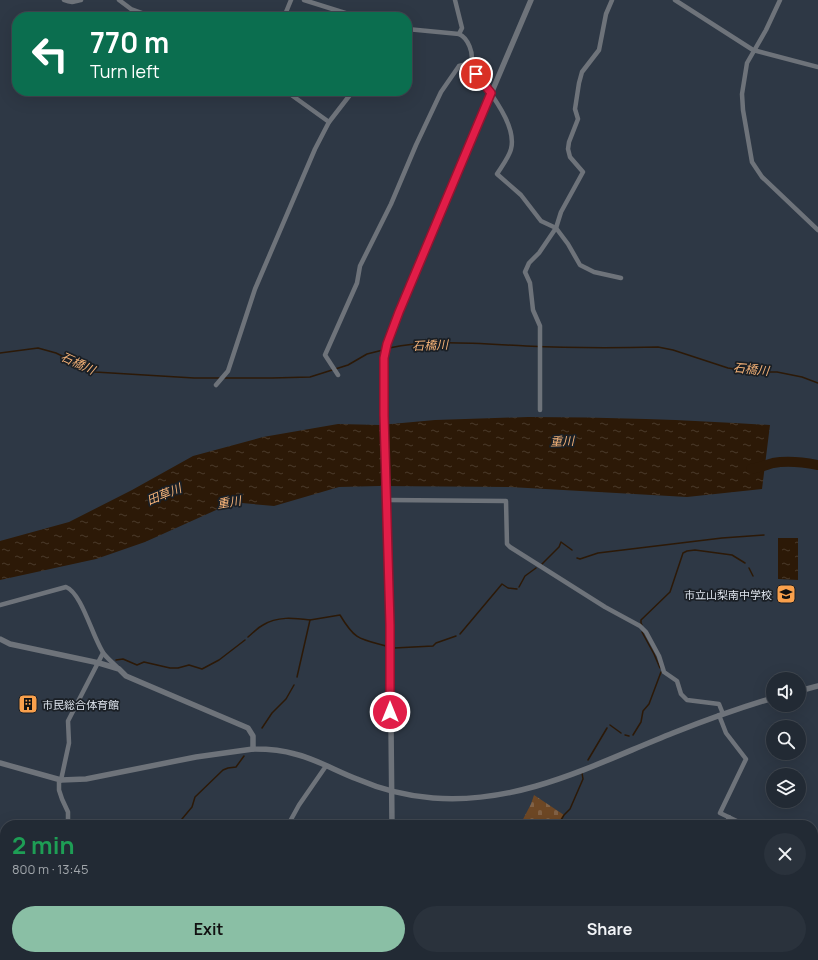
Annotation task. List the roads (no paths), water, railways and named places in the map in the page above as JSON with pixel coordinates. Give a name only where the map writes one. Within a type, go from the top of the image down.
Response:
[{"type":"street","points":[[64,0],[70,3],[81,0]]},
{"type":"street","points":[[120,0],[131,9],[139,12]]},
{"type":"street","points":[[286,12],[291,0]]},
{"type":"street","points":[[304,0],[342,12]]},
{"type":"street","points":[[455,0],[462,28],[459,34]]},
{"type":"street","points":[[392,820],[384,358],[387,344],[418,265],[531,0]]},
{"type":"street","points":[[540,410],[540,326],[533,310],[530,283],[525,272],[529,263],[539,253],[556,228],[561,212],[583,172],[570,157],[568,149],[569,142],[578,119],[575,109],[582,72],[599,50],[606,14],[612,0]]},
{"type":"street","points":[[676,0],[754,50],[818,67]]},
{"type":"street","points":[[780,0],[766,30],[746,63],[742,94],[743,110],[752,162],[762,177],[818,230]]},
{"type":"street","points":[[412,29],[459,34],[463,36],[472,51],[473,57],[471,63],[476,74],[491,93],[507,120],[512,136],[511,150],[497,174],[521,195],[541,220],[556,228],[580,264],[594,272],[621,278]]},
{"type":"street","points":[[337,375],[334,368],[327,360],[325,354],[357,283],[360,266],[391,204],[416,144],[441,92],[459,66],[471,63]]},
{"type":"street","points":[[293,96],[329,122]]},
{"type":"street","points":[[216,385],[228,371],[255,289],[315,149],[329,122],[349,96]]},
{"type":"street","points":[[387,500],[506,501],[507,544],[510,548],[605,607],[640,626],[646,632],[659,656],[664,672],[677,681],[681,694],[687,700],[719,704],[726,733],[746,759],[720,813],[735,820]]},
{"type":"street","points":[[0,605],[66,586],[71,589],[86,616],[103,653],[126,676],[248,728],[253,736],[253,749]]},
{"type":"street","points":[[0,639],[10,644],[99,663],[119,669]]},
{"type":"street","points":[[68,820],[68,812],[59,790],[59,782],[61,780],[69,743],[68,720],[103,653]]},
{"type":"street","points":[[806,689],[818,686]]},
{"type":"street","points":[[0,763],[61,780],[86,779],[196,757],[253,749],[296,754],[356,779],[392,790],[431,798],[484,798],[513,793],[537,786],[721,715],[766,700]]},
{"type":"street","points":[[290,820],[296,809],[326,766]]},
{"type":"water","name":"田草川","points":[[528,417],[649,419],[770,425],[762,489],[687,497],[510,487],[339,487],[274,506],[242,503],[225,506],[145,542],[96,559],[0,580],[0,541],[69,522],[132,490],[193,456],[263,437],[338,424],[380,425],[435,420]]},
{"type":"water","points":[[778,538],[798,538],[798,580],[778,579]]},
{"type":"waterway","name":"石橋川","points":[[389,348],[405,345],[439,343],[608,348],[658,347],[673,350],[728,368],[754,372],[777,372],[802,377],[818,383]]},
{"type":"waterway","name":"石橋川","points":[[0,353],[38,348],[56,353],[95,372],[194,378],[220,378]]},
{"type":"waterway","name":"石橋川","points":[[224,378],[310,377],[348,365],[367,354],[383,350]]},
{"type":"waterway","name":"重川","points":[[751,469],[773,463],[784,462],[801,462],[818,465]]},
{"type":"waterway","points":[[577,558],[580,559],[598,553],[722,538],[764,535]]},
{"type":"waterway","points":[[542,564],[559,547],[561,542],[572,550]]},
{"type":"waterway","points":[[642,625],[641,620],[670,592],[683,553],[695,550],[732,555],[745,563]]},
{"type":"waterway","points":[[519,587],[525,576],[536,568]]},
{"type":"waterway","points":[[749,568],[753,576]]},
{"type":"waterway","points":[[460,634],[502,584],[508,588],[517,589]]},
{"type":"waterway","points":[[297,677],[310,620],[340,615],[358,637],[386,646]]},
{"type":"waterway","points":[[248,637],[261,626],[274,620],[292,618],[310,620]]},
{"type":"waterway","points":[[642,632],[660,668]]},
{"type":"waterway","points":[[394,648],[433,646],[436,643],[456,636]]},
{"type":"waterway","points":[[116,660],[123,659],[137,665],[144,662],[170,668],[178,668],[189,665],[202,669],[219,660],[245,640]]},
{"type":"waterway","points":[[633,735],[641,722],[643,711],[649,704],[661,672]]},
{"type":"waterway","points":[[262,728],[272,713],[286,699],[294,685]]},
{"type":"waterway","points":[[610,725],[621,733]]},
{"type":"waterway","points":[[588,760],[607,728]]},
{"type":"waterway","points":[[625,735],[629,736]]},
{"type":"waterway","points":[[181,820],[192,807],[195,797],[223,770],[236,767],[244,756]]},
{"type":"waterway","points":[[561,820],[570,809],[583,779],[582,773]]},
{"type":"place","name":"市立山梨南中学校","points":[[786,594]]},
{"type":"place","name":"市民総合体育館","points":[[28,704]]}]
